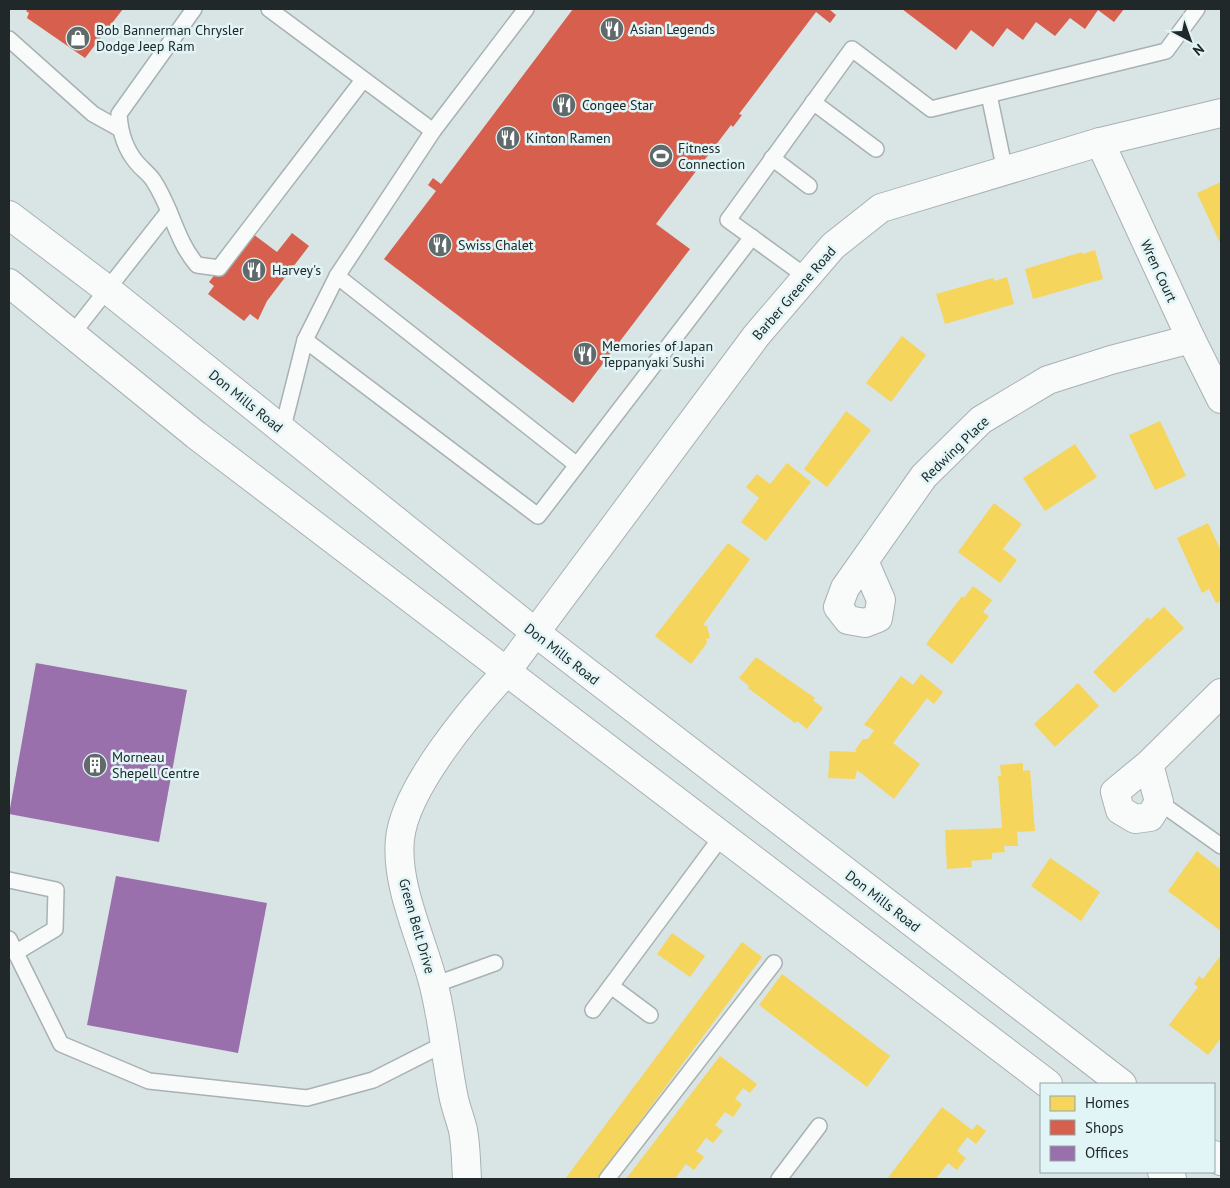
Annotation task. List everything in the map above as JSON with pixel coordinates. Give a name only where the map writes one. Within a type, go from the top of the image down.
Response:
[{"type":"main road","name":"Barber Greene Road","points":[[506,672],[756,336],[808,278],[833,246],[881,208],[1100,142],[1221,113]]},
{"type":"main road","name":"Wren Court","points":[[1100,142],[1191,339],[1221,398]]},
{"type":"main road","name":"Don Mills Road","points":[[9,215],[108,290],[536,633],[1121,1083]]},
{"type":"main road","points":[[9,283],[73,333],[196,435],[1047,1083]]},
{"type":"main road","name":"Redwing Place","points":[[864,561],[924,476],[982,420],[1048,380],[1111,360],[1191,339]]},
{"type":"main road","name":"Green Belt Drive","points":[[467,1179],[463,1132],[453,1094],[446,1043],[434,985],[402,875],[400,839],[412,798],[428,772],[479,702],[506,672]]},
{"type":"main road","points":[[1149,764],[1159,802],[1150,818],[1135,819],[1120,810],[1115,792],[1149,764],[1221,693]]},
{"type":"lane","points":[[194,9],[119,114],[120,129],[128,149],[137,163],[153,179],[169,211],[184,249],[198,265],[219,268],[363,80]]},
{"type":"lane","points":[[270,9],[432,131]]},
{"type":"lane","points":[[282,431],[305,340],[337,276],[432,131],[526,9]]},
{"type":"lane","points":[[808,278],[728,220],[852,49],[931,109],[1166,51],[1197,9]]},
{"type":"lane","points":[[9,39],[93,114],[120,129]]},
{"type":"lane","points":[[989,95],[1005,171]]},
{"type":"lane","points":[[813,102],[876,149]]},
{"type":"lane","points":[[772,158],[809,186]]},
{"type":"lane","points":[[73,333],[169,211]]},
{"type":"lane","points":[[305,340],[538,516],[752,237]]},
{"type":"lane","points":[[337,276],[577,465]]},
{"type":"lane","points":[[1159,802],[1221,846]]},
{"type":"lane","points":[[593,1010],[722,836]]},
{"type":"lane","points":[[9,880],[56,890],[55,929],[12,949],[62,1044],[149,1081],[307,1098],[373,1080],[446,1043]]},
{"type":"lane","points":[[434,985],[495,963]]},
{"type":"lane","points":[[607,1179],[774,964]]},
{"type":"lane","points":[[611,986],[650,1015]]},
{"type":"lane","points":[[779,1179],[819,1126]]},
{"type":"building: Homes","points":[[1221,182],[1221,245],[1197,193]]},
{"type":"building: Homes","points":[[1095,250],[1103,279],[1033,299],[1025,269]]},
{"type":"building: Homes","points":[[1007,277],[1014,304],[945,324],[936,294],[993,278],[994,281]]},
{"type":"building: Homes","points":[[902,336],[926,355],[891,402],[866,383]]},
{"type":"building: Homes","points":[[846,411],[871,430],[827,487],[804,469]]},
{"type":"building: Homes","points":[[1160,421],[1186,476],[1155,490],[1129,435]]},
{"type":"building: Homes","points":[[1075,444],[1097,477],[1045,511],[1023,478]]},
{"type":"building: Homes","points":[[787,463],[811,482],[766,541],[741,522],[759,498],[746,487],[757,474],[770,484]]},
{"type":"building: Homes","points":[[994,503],[1022,524],[1003,549],[1017,560],[1000,583],[958,552]]},
{"type":"building: Homes","points":[[1208,523],[1221,551],[1221,601],[1216,603],[1209,589],[1202,593],[1177,538]]},
{"type":"building: Homes","points":[[728,543],[750,559],[703,625],[707,626],[710,638],[706,639],[707,643],[691,664],[655,636]]},
{"type":"building: Homes","points":[[973,586],[992,600],[983,612],[989,616],[952,664],[926,644],[962,596],[964,598]]},
{"type":"building: Homes","points":[[1164,607],[1184,628],[1114,693],[1093,672],[1148,617],[1150,620]]},
{"type":"building: Homes","points":[[756,657],[815,698],[813,700],[823,708],[807,729],[797,721],[795,723],[748,688],[749,686],[739,678]]},
{"type":"building: Homes","points":[[921,674],[943,692],[934,704],[927,698],[893,743],[920,764],[894,799],[857,770],[855,779],[828,778],[830,751],[857,752],[855,750],[863,739],[868,739],[874,730],[864,725],[901,676],[913,685]]},
{"type":"building: Homes","points":[[1078,683],[1099,706],[1055,747],[1034,724]]},
{"type":"building: Homes","points":[[1023,763],[1023,771],[1030,770],[1035,831],[1017,832],[1018,846],[1004,846],[1005,852],[992,853],[992,859],[971,861],[972,867],[947,869],[945,830],[1002,828],[998,776],[1001,776],[1000,765]]},
{"type":"building: Homes","points":[[1197,851],[1221,870],[1221,931],[1168,891]]},
{"type":"building: Homes","points":[[1050,858],[1100,892],[1081,921],[1031,886]]},
{"type":"building: Homes","points":[[672,933],[705,956],[690,977],[657,954]]},
{"type":"building: Homes","points":[[742,942],[762,957],[597,1179],[565,1179]]},
{"type":"building: Homes","points":[[1221,955],[1221,1038],[1208,1055],[1169,1025],[1198,987],[1194,984],[1199,976],[1203,979]]},
{"type":"building: Homes","points":[[782,974],[890,1056],[867,1087],[759,1005]]},
{"type":"building: Homes","points":[[720,1056],[757,1084],[750,1093],[743,1088],[735,1099],[742,1104],[733,1117],[725,1112],[715,1125],[723,1131],[713,1143],[706,1138],[696,1151],[704,1157],[694,1170],[686,1164],[676,1177],[679,1179],[626,1179]]},
{"type":"building: Homes","points":[[942,1107],[972,1130],[977,1124],[986,1131],[976,1144],[967,1137],[957,1151],[966,1158],[957,1170],[948,1163],[937,1177],[940,1179],[887,1179]]},
{"type":"building: Shops","name":"Bob Bannerman Chrysler Dodge Jeep Ram","points":[[28,9],[123,9],[85,58],[27,18],[29,13],[26,11]]},
{"type":"building: Shops","points":[[573,9],[829,9],[836,15],[830,23],[816,12],[739,114],[742,115],[733,127],[731,125],[656,224],[690,249],[573,403],[384,259],[436,191],[428,185],[433,178],[441,184]]},
{"type":"building: Shops","points":[[902,9],[1124,9],[1114,22],[1098,10],[1085,29],[1070,18],[1055,36],[1036,22],[1023,40],[1007,28],[993,47],[971,30],[956,50]]},
{"type":"building: Shops","name":"Harvey's","points":[[249,231],[277,252],[292,233],[309,246],[267,301],[258,320],[250,314],[244,321],[208,294],[214,286],[209,282]]},
{"type":"building: Offices","name":"Morneau Shepell Centre","points":[[36,663],[187,690],[159,842],[9,814]]},
{"type":"building: Offices","points":[[116,876],[267,903],[238,1053],[87,1025]]},
{"type":"place","name":"Asian Legends","points":[[612,29]]},
{"type":"place","name":"Bob Bannerman Chrysler Dodge Jeep Ram","points":[[78,38]]},
{"type":"place","name":"Congee Star","points":[[564,105]]},
{"type":"place","name":"Kinton Ramen","points":[[508,138]]},
{"type":"place","name":"Fitness Connection","points":[[661,156]]},
{"type":"place","name":"Swiss Chalet","points":[[440,245]]},
{"type":"place","name":"Harvey's","points":[[254,270]]},
{"type":"place","name":"Memories of Japan Teppanyaki Sushi","points":[[585,354]]},
{"type":"place","name":"Morneau Shepell Centre","points":[[95,765]]}]
